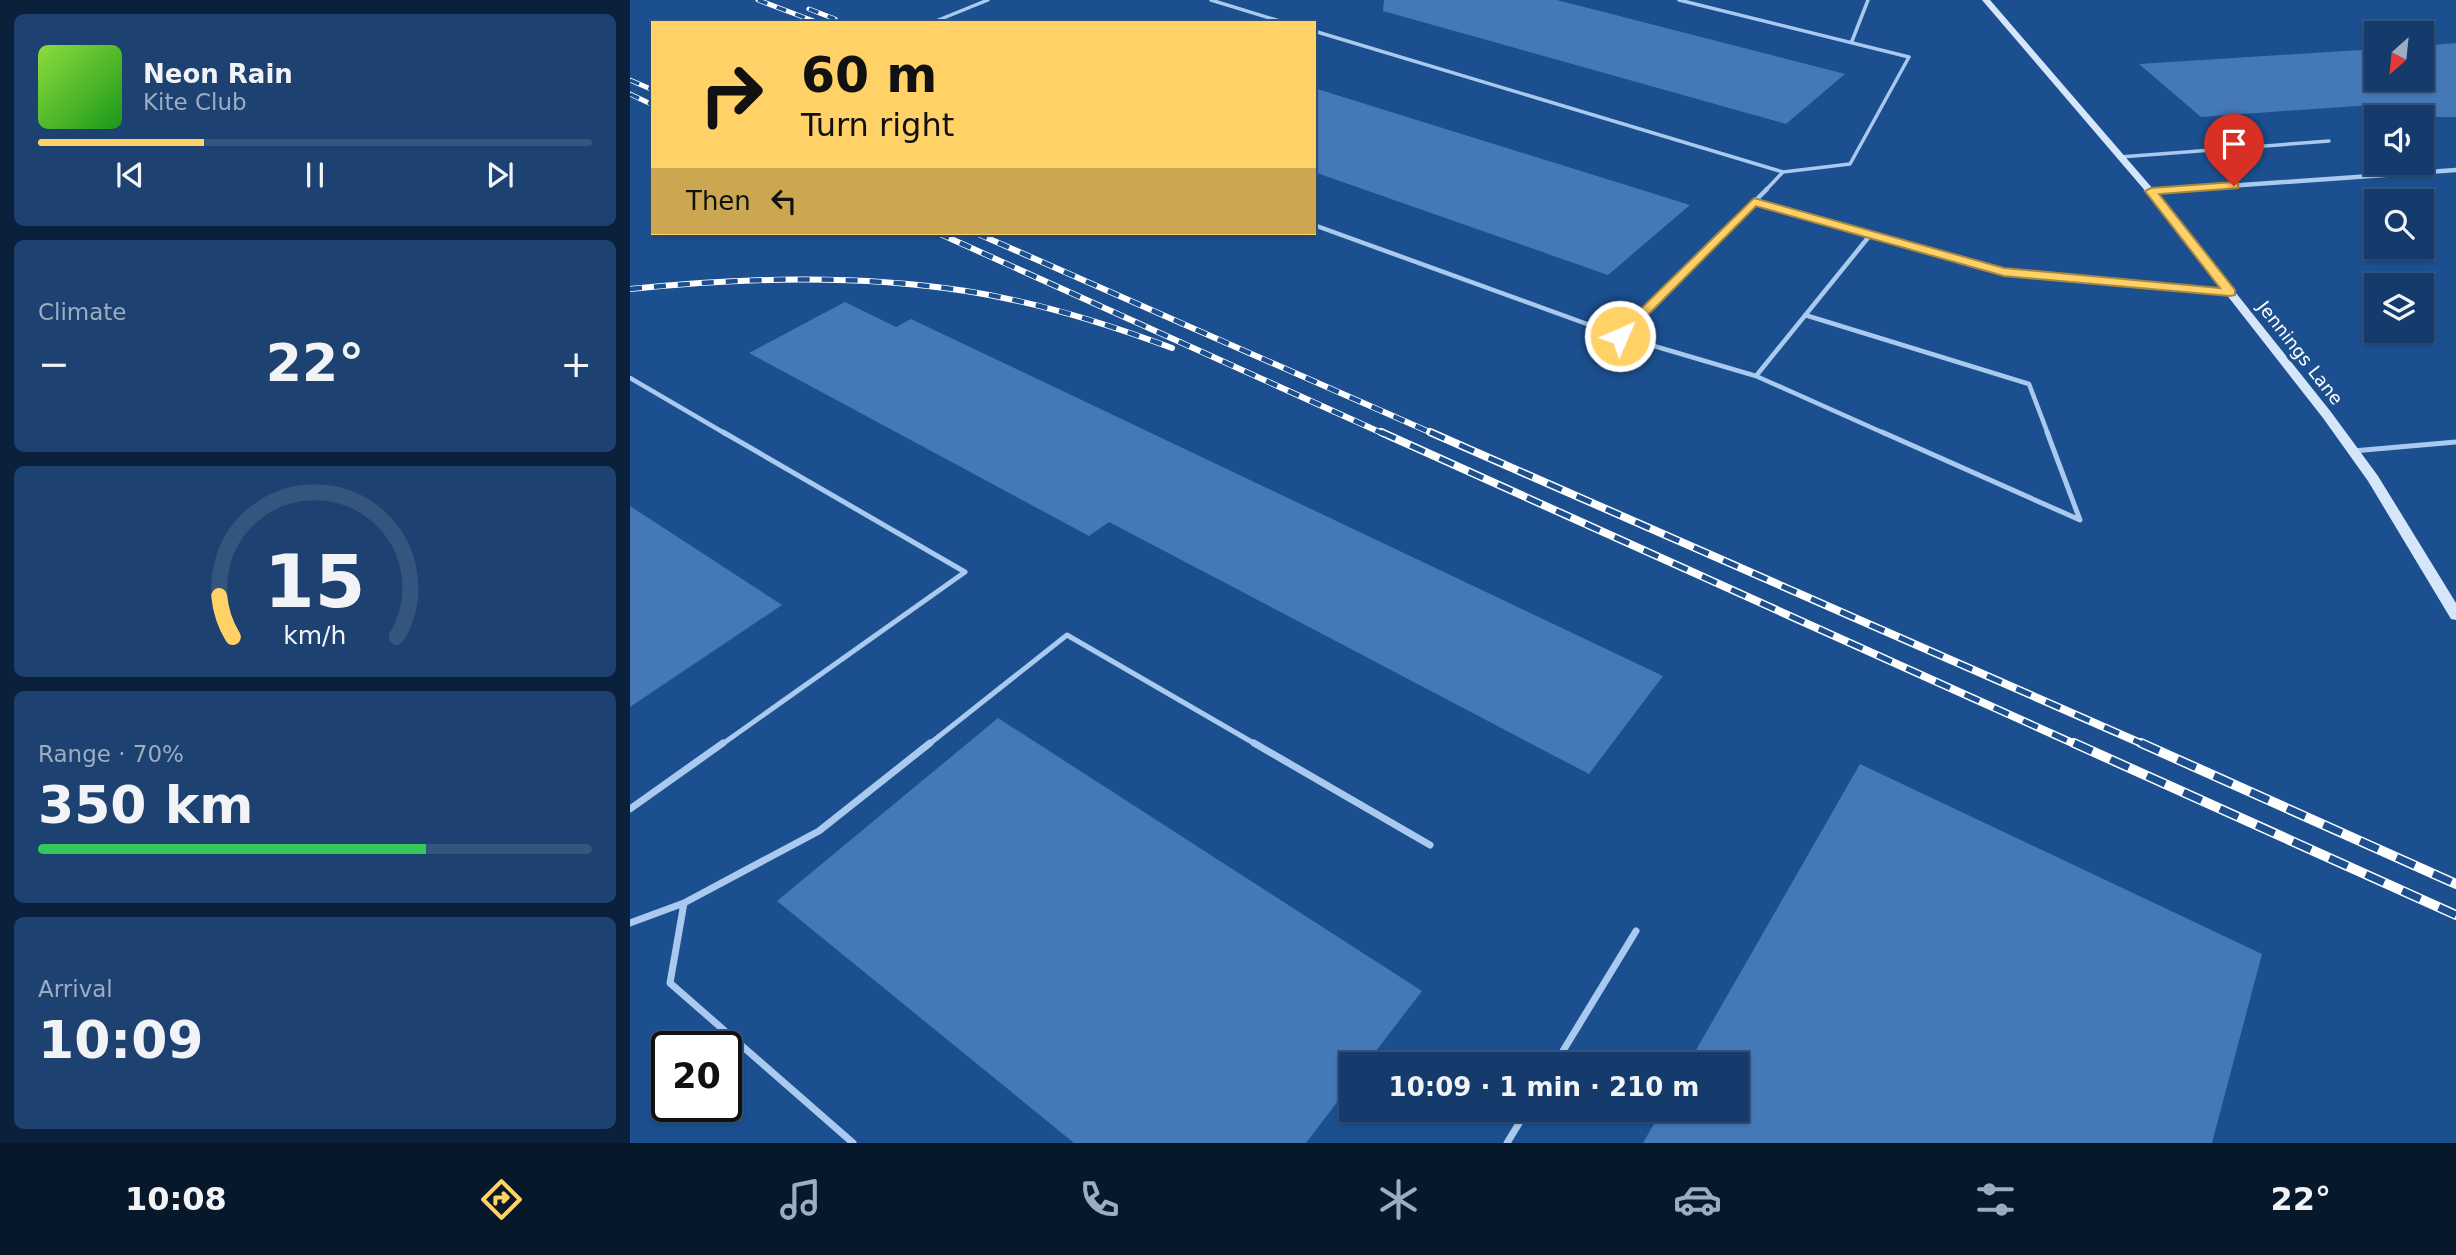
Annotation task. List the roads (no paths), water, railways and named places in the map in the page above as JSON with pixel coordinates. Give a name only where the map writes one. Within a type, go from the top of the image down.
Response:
[{"type":"street","name":"Jennings Lane","points":[[1986,0],[2151,191],[2353,452],[2373,479],[2456,615]]},
{"type":"street","points":[[2151,191],[2456,170]]},
{"type":"lane","points":[[936,21],[988,0]]},
{"type":"lane","points":[[1210,0],[1279,21]]},
{"type":"lane","points":[[1316,32],[1783,172],[1850,164],[1909,57],[1679,0]]},
{"type":"lane","points":[[1852,41],[1868,0]]},
{"type":"lane","points":[[2120,157],[2329,141]]},
{"type":"lane","points":[[1620,336],[1783,172]]},
{"type":"lane","points":[[1754,202],[2004,272],[2230,293]]},
{"type":"lane","points":[[1316,226],[1620,336],[1756,376],[2080,520],[2029,384],[1805,315]]},
{"type":"lane","points":[[1756,376],[1871,234]]},
{"type":"lane","points":[[630,378],[965,572],[630,809]]},
{"type":"lane","points":[[2353,452],[2456,442]]},
{"type":"lane","points":[[630,923],[684,903],[819,831],[1066,635],[1430,845]]},
{"type":"lane","points":[[684,903],[670,983],[853,1143]]},
{"type":"lane","points":[[1562,1052],[1636,931]]},
{"type":"lane","points":[[1507,1143],[1520,1122]]},
{"type":"railway","points":[[758,0],[814,21]]},
{"type":"railway","points":[[809,9],[835,19]]},
{"type":"railway","points":[[630,80],[651,89]]},
{"type":"railway","points":[[630,94],[651,104]]},
{"type":"railway","points":[[942,235],[1384,434]]},
{"type":"railway","points":[[981,235],[1434,434]]},
{"type":"railway","points":[[630,289],[756,280],[840,280],[924,286],[966,291],[1045,307],[1172,348]]},
{"type":"railway","points":[[1381,432],[2077,745]]},
{"type":"railway","points":[[1430,432],[2145,745]]},
{"type":"railway","points":[[2074,743],[2456,915]]},
{"type":"railway","points":[[2141,743],[2456,884]]}]
